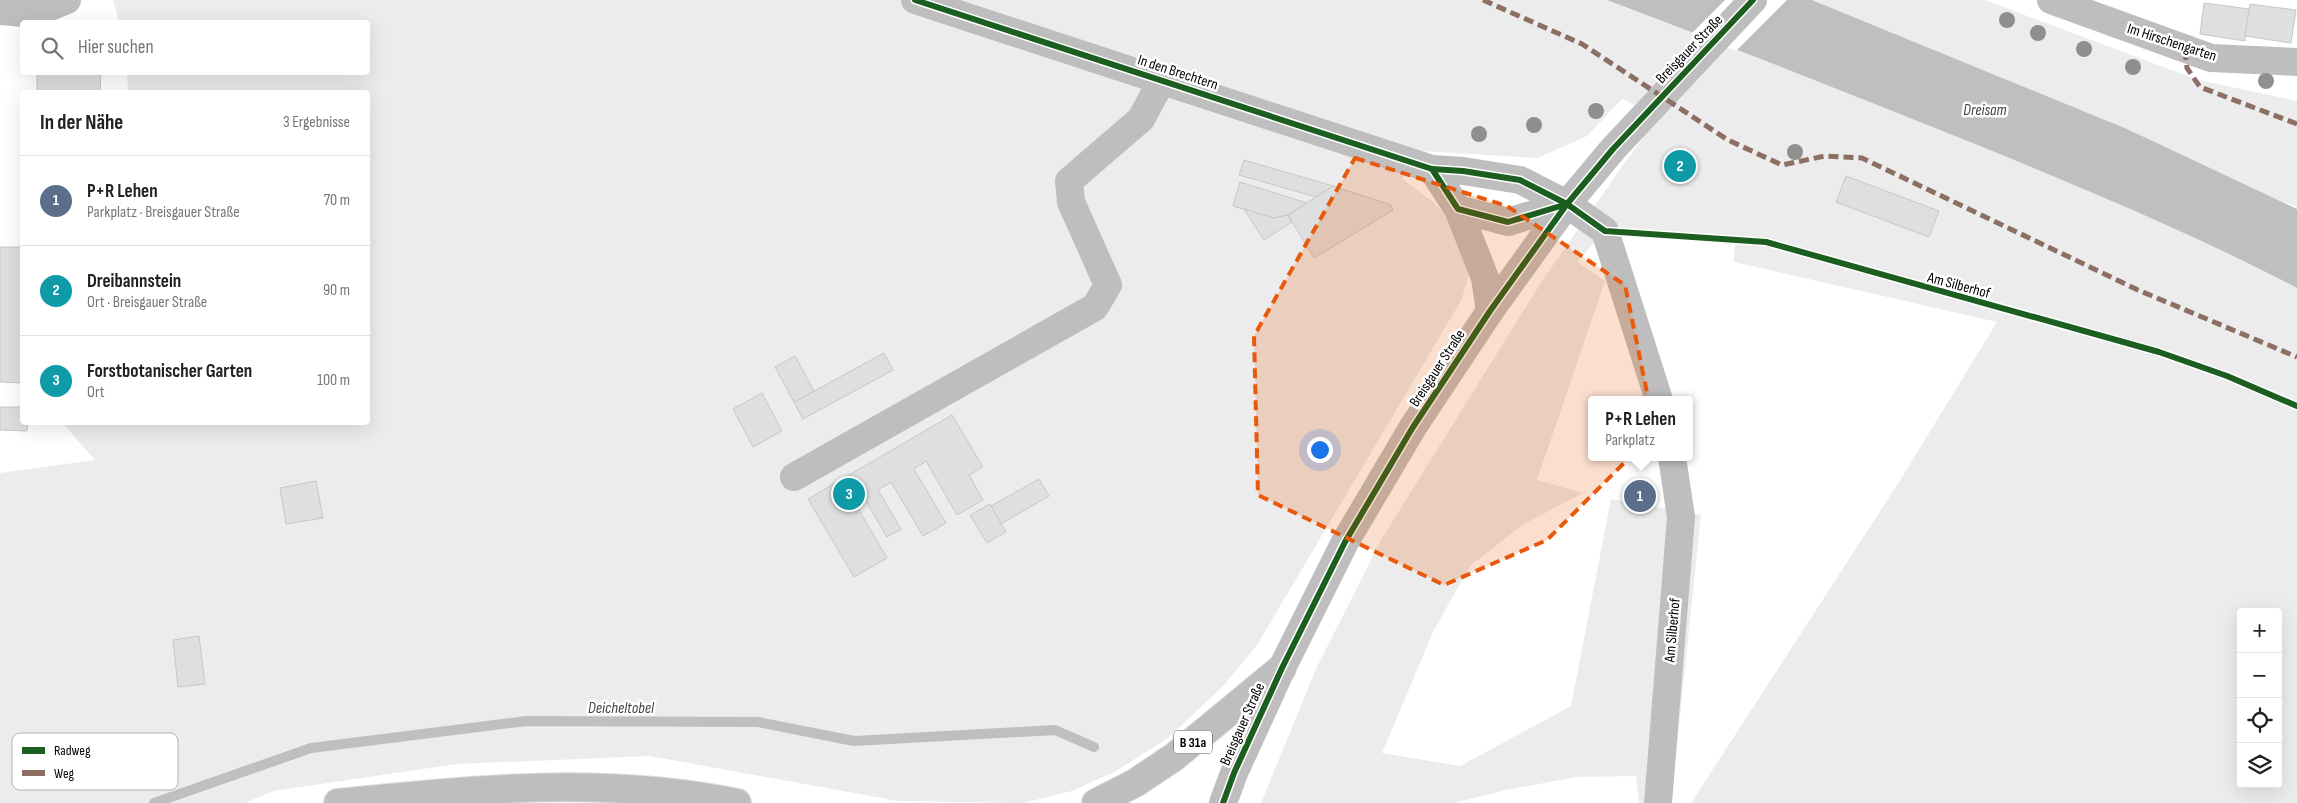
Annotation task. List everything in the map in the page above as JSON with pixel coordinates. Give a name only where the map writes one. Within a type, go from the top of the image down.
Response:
[{"type":"main road","points":[[0,11],[33,14],[67,0]]},
{"type":"main road","name":"In den Brechtern","points":[[915,0],[1432,169],[1463,171],[1520,180],[1567,204],[1604,231],[1658,396]]},
{"type":"main road","name":"Breisgauer Straße","points":[[1223,803],[1234,773],[1282,668],[1350,533],[1413,427],[1490,311],[1567,204],[1613,149],[1754,0]]},
{"type":"main road","name":"Im Hirschengarten","points":[[2051,0],[2211,58],[2297,62]]},
{"type":"main road","points":[[794,477],[1094,307],[1108,285],[1071,202],[1069,181],[1141,120],[1162,80]]},
{"type":"main road","points":[[1432,169],[1458,209],[1485,278],[1490,311]]},
{"type":"main road","points":[[1458,209],[1508,222],[1567,204]]},
{"type":"main road","name":"Am Silberhof","points":[[1658,803],[1681,517],[1673,461]]},
{"type":"main road","name":"B 31a","points":[[1096,803],[1135,783],[1174,757],[1282,668]]},
{"type":"main road","points":[[338,803],[431,798],[533,786],[597,788],[707,798],[737,803]]},
{"type":"highlighted area","points":[[1355,158],[1507,206],[1625,285],[1655,432],[1547,540],[1444,585],[1258,495],[1254,336]]},
{"type":"shaded area","points":[[113,0],[1607,0],[1840,90],[2060,179],[2180,231],[2297,288],[2297,803],[1691,803],[1899,482],[1997,322],[1734,262],[1735,241],[1605,231],[1577,262],[1605,281],[1537,480],[1583,493],[1524,524],[1470,566],[1433,632],[1382,753],[1460,766],[1571,706],[1611,499],[1701,515],[1671,803],[1639,803],[1636,776],[1577,777],[1506,790],[1455,803],[1261,803],[1316,669],[1381,540],[1542,281],[1659,117],[1622,99],[1587,136],[1538,158],[1419,151],[1402,179],[1426,196],[1449,218],[1465,243],[1469,257],[1469,273],[1462,299],[1257,645],[1224,685],[1168,738],[1116,771],[1072,791],[1023,803],[898,801],[650,756],[457,764],[273,791],[245,803],[0,803],[0,473],[95,460],[65,425],[370,425],[370,90],[128,90],[127,75],[370,75],[370,20],[118,20]]},
{"type":"shaded area","points":[[1812,0],[1985,0],[2198,80],[2297,101],[2297,207],[2262,194],[2127,129]]},
{"type":"water","name":"Dreisam","points":[[1607,0],[1812,0],[2127,129],[2297,209],[2297,288],[2180,231],[2060,179],[1840,90]]},
{"type":"pier","points":[[1725,0],[1787,0],[1736,51],[1691,34]]},
{"type":"building","points":[[2204,3],[2249,9],[2245,41],[2200,34]]},
{"type":"building","points":[[2250,4],[2296,10],[2291,43],[2245,36]]},
{"type":"building","points":[[37,75],[101,75],[100,90],[37,90]]},
{"type":"building","points":[[1244,160],[1333,186],[1316,197],[1239,175]]},
{"type":"building","points":[[1846,176],[1939,211],[1929,237],[1836,202]]},
{"type":"building","points":[[1240,182],[1307,203],[1288,215],[1274,218],[1233,206]]},
{"type":"building","points":[[1333,186],[1391,205],[1393,210],[1314,258],[1288,215]]},
{"type":"building","points":[[1244,209],[1274,218],[1288,215],[1292,222],[1264,240]]},
{"type":"building","points":[[0,247],[20,247],[20,383],[0,382]]},
{"type":"building","points":[[884,353],[893,370],[803,419],[794,402]]},
{"type":"building","points":[[795,356],[814,391],[794,402],[775,367]]},
{"type":"building","points":[[762,393],[782,431],[753,447],[733,409]]},
{"type":"building","points":[[0,407],[20,407],[20,425],[28,425],[27,431],[0,430]]},
{"type":"building","points":[[952,415],[983,467],[969,475],[983,500],[957,515],[926,461],[914,469],[946,523],[923,536],[891,482],[878,490],[901,529],[887,537],[864,498],[855,503],[887,558],[854,577],[808,499]]},
{"type":"building","points":[[1039,479],[1049,496],[1001,524],[991,506]]},
{"type":"building","points":[[316,481],[323,518],[286,524],[280,488]]},
{"type":"building","points":[[990,504],[1006,532],[987,543],[970,515]]},
{"type":"building","points":[[199,636],[205,684],[178,687],[173,640]]},
{"type":"waterway","name":"Deicheltobel","points":[[154,803],[311,748],[526,721],[758,722],[854,741],[1055,730],[1094,747]]},
{"type":"marked path","points":[[1483,0],[1582,44],[1728,140],[1782,165],[1825,156],[1862,158],[2138,290],[2297,357]]},
{"type":"marked path","points":[[2185,50],[2187,68],[2200,87],[2297,124]]},
{"type":"cycle path","points":[[915,0],[1432,169],[1463,171],[1520,180],[1567,204],[1605,231],[1766,242],[2159,352],[2227,376],[2297,406]]},
{"type":"cycle path","points":[[1223,803],[1234,773],[1282,668],[1345,542],[1413,427],[1490,311],[1567,204],[1613,149],[1753,0]]},
{"type":"cycle path","points":[[1432,169],[1458,209],[1508,222],[1567,204]]},
{"type":"place","name":"Dreibannstein","points":[[1680,166]]},
{"type":"place","name":"Forstbotanischer Garten","points":[[849,494]]},
{"type":"place","name":"P+R Lehen","points":[[1640,496]]}]
